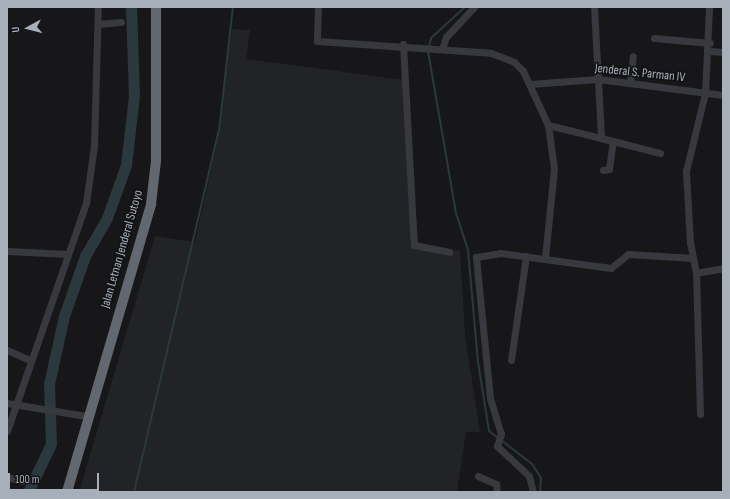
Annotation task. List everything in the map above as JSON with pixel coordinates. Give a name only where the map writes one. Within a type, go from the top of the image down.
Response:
[{"type":"highway","name":"Jalan Letnan Jenderal Sutoyo","points":[[67,492],[86,416],[151,204],[156,161],[156,7]]},
{"type":"street","points":[[7,431],[29,360],[68,254],[90,180],[98,7]]},
{"type":"street","points":[[318,7],[317,41],[422,45],[501,56],[514,62],[530,84],[548,125],[554,192],[545,258]]},
{"type":"street","points":[[438,48],[446,37],[474,7]]},
{"type":"street","points":[[594,7],[601,138]]},
{"type":"street","points":[[700,414],[696,273],[693,258],[686,171],[705,93],[710,47],[709,7]]},
{"type":"street","points":[[98,24],[121,22]]},
{"type":"street","points":[[654,38],[710,47],[723,52]]},
{"type":"street","points":[[404,44],[414,245],[449,252]]},
{"type":"street","points":[[630,83],[633,56]]},
{"type":"street","name":"Jenderal S. Parman IV","points":[[530,84],[598,79],[723,95]]},
{"type":"street","points":[[548,125],[660,153]]},
{"type":"street","points":[[602,170],[609,169],[613,141]]},
{"type":"street","points":[[7,251],[68,254]]},
{"type":"street","points":[[533,492],[530,476],[497,443],[500,436],[490,398],[475,260],[487,254],[526,256],[611,268],[628,254],[693,258]]},
{"type":"street","points":[[511,360],[526,256]]},
{"type":"street","points":[[696,273],[723,268]]},
{"type":"street","points":[[7,350],[29,360]]},
{"type":"street","points":[[7,403],[86,416]]},
{"type":"street","points":[[478,476],[496,484],[497,492]]},
{"type":"street","points":[[7,477],[23,481]]},
{"type":"shaded area","points":[[232,29],[250,30],[246,59],[404,80],[412,246],[460,251],[465,335],[480,432],[466,432],[457,492],[79,492],[155,236],[195,242],[216,148]]},
{"type":"waterway","points":[[28,492],[51,444],[49,384],[64,316],[85,256],[107,218],[126,165],[134,96],[131,7]]},
{"type":"waterway","points":[[134,492],[219,131],[233,7]]},
{"type":"waterway","points":[[429,47],[431,38],[465,7]]},
{"type":"waterway","points":[[428,51],[456,213],[468,250],[478,362],[489,431],[532,464],[541,478],[540,492]]}]
